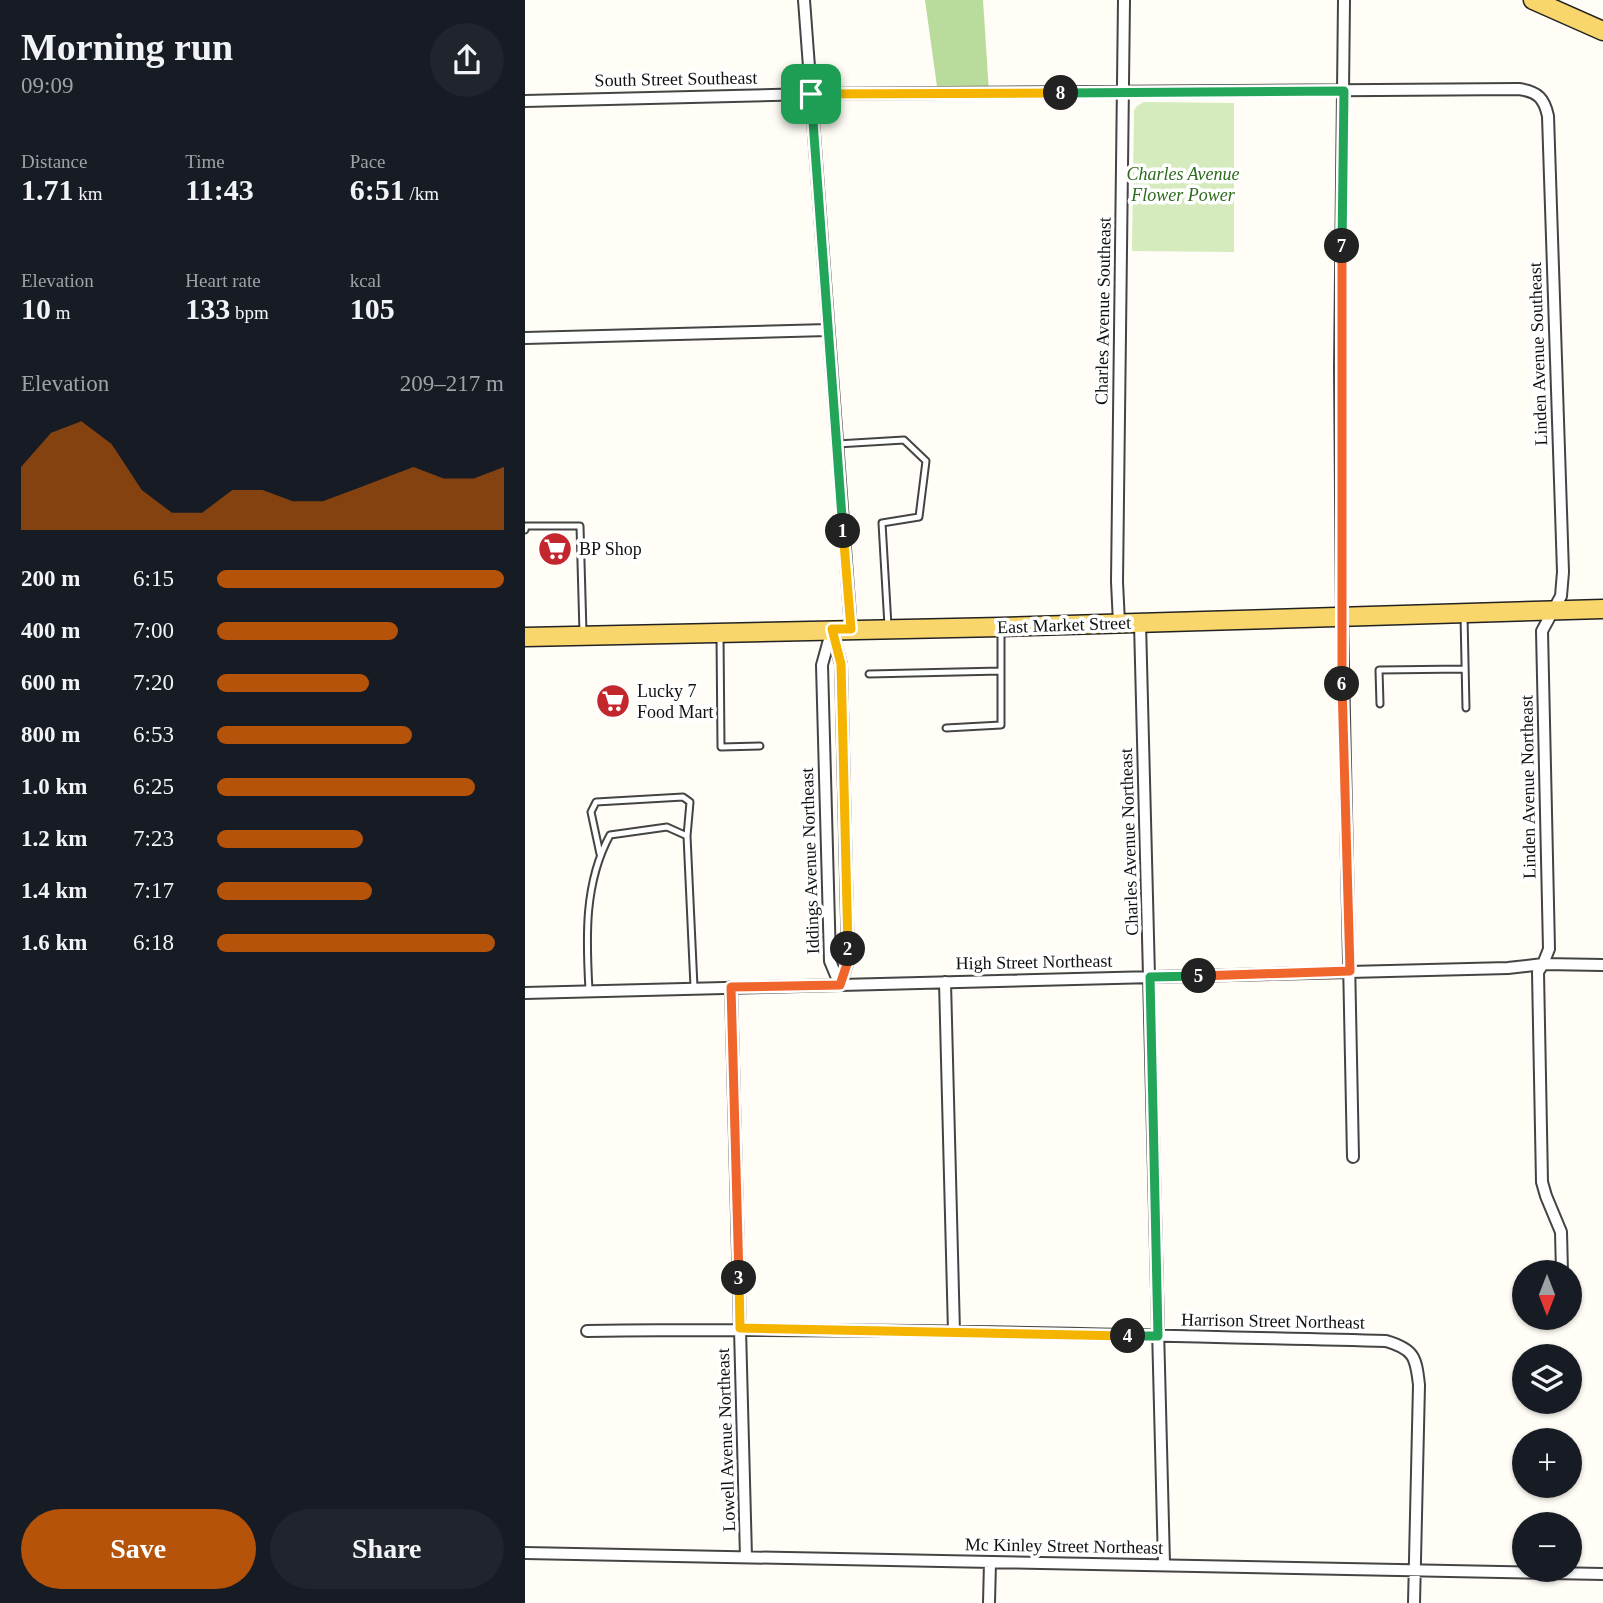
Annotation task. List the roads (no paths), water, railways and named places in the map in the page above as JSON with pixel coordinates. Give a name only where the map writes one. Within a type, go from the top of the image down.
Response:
[{"type":"main road","points":[[1533,0],[1603,31]]},
{"type":"main road","name":"East Market Street","points":[[525,637],[1001,627],[1603,609]]},
{"type":"street","points":[[804,0],[851,629]]},
{"type":"street","name":"Charles Avenue Southeast","points":[[1119,623],[1117,582],[1124,0]]},
{"type":"street","points":[[1344,0],[1342,616],[1353,1157]]},
{"type":"street","name":"South Street Southeast","points":[[525,101],[811,94],[1519,89],[1540,96]]},
{"type":"street","name":"Linden Avenue Southeast","points":[[1540,96],[1548,116],[1563,572],[1563,590],[1553,610]]},
{"type":"street","points":[[525,338],[828,330]]},
{"type":"street","name":"Linden Avenue Northeast","points":[[1553,610],[1542,631],[1549,949],[1538,972],[1542,1182],[1561,1232],[1562,1260]]},
{"type":"street","name":"Charles Avenue Northeast","points":[[1140,623],[1164,1564]]},
{"type":"street","name":"Iddings Avenue Northeast","points":[[832,629],[822,665],[830,961],[840,985]]},
{"type":"street","name":"Iddings Avenue Northeast","points":[[832,629],[841,664],[848,961],[840,985]]},
{"type":"street","name":"High Street Northeast","points":[[525,993],[1508,968],[1543,964],[1603,965]]},
{"type":"street","points":[[945,982],[954,1332]]},
{"type":"street","name":"Lowell Avenue Northeast","points":[[731,987],[746,1557]]},
{"type":"street","name":"Harrison Street Northeast","points":[[587,1331],[740,1328],[1386,1341],[1401,1345],[1409,1351],[1417,1365],[1419,1385],[1415,1570]]},
{"type":"street","name":"Mc Kinley Street Northeast","points":[[525,1553],[1603,1574]]},
{"type":"street","points":[[989,1603],[990,1562]]},
{"type":"street","points":[[1414,1603],[1415,1570]]},
{"type":"lane","points":[[837,444],[904,440],[926,461],[919,517],[882,523],[888,629]]},
{"type":"lane","points":[[525,530],[526,526],[580,526],[584,636]]},
{"type":"lane","points":[[1464,613],[1466,708]]},
{"type":"lane","points":[[946,728],[1001,725],[1001,627]]},
{"type":"lane","points":[[720,632],[721,747],[760,746]]},
{"type":"lane","points":[[1380,704],[1379,670],[1465,669]]},
{"type":"lane","points":[[869,674],[1001,671]]},
{"type":"lane","points":[[600,854],[591,813],[596,802],[683,797],[691,802],[687,836],[694,988]]},
{"type":"lane","points":[[589,990],[589,895],[600,854],[610,835],[667,827],[687,836]]},
{"type":"place","name":"BP Shop","points":[[555,549]]},
{"type":"place","name":"Lucky 7 Food Mart","points":[[613,701]]},
{"type":"park label","name":"Charles Avenue Flower Power","points":[[1183,184]]}]
